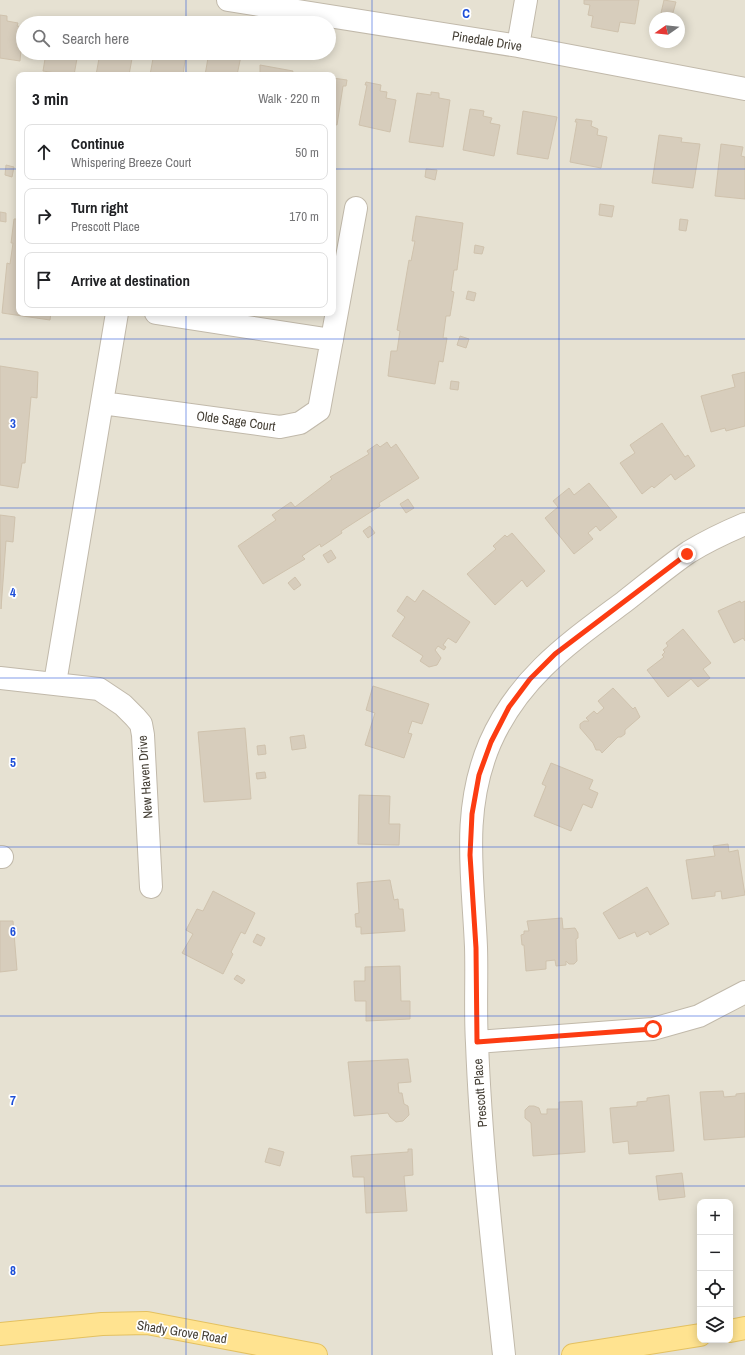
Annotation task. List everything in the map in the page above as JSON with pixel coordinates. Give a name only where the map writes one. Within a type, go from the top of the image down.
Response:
[{"type":"main road","name":"Shady Grove Road","points":[[0,1334],[102,1324],[147,1323],[316,1355]]},
{"type":"main road","points":[[733,1330],[745,1328]]},
{"type":"main road","points":[[573,1355],[697,1335]]},
{"type":"street","name":"Pinedale Drive","points":[[228,0],[329,16]]},
{"type":"street","points":[[518,46],[526,0]]},
{"type":"street","name":"Pinedale Drive","points":[[336,17],[518,46],[745,89]]},
{"type":"street","name":"Olde Sage Court","points":[[102,402],[280,427],[300,423],[319,410],[356,208]]},
{"type":"street","points":[[55,683],[116,316]]},
{"type":"street","points":[[176,316],[332,340]]},
{"type":"street","name":"Prescott Place","points":[[504,1355],[485,1181],[477,1042],[476,948],[470,855],[472,814],[479,775],[491,742],[509,707],[530,679],[555,654],[687,554],[715,537],[745,524]]},
{"type":"street","name":"New Haven Drive","points":[[0,678],[99,689],[123,705],[141,724],[143,735],[152,887]]},
{"type":"street","points":[[477,1042],[653,1029],[699,1016],[745,992]]},
{"type":"shaded area","points":[[0,0],[745,0],[745,1355],[0,1355]]},
{"type":"building","points":[[584,0],[639,0],[635,24],[620,22],[618,32],[591,27],[593,16],[588,15],[590,5],[584,4]]},
{"type":"building","points":[[664,0],[676,2],[673,12],[661,12]]},
{"type":"building","points":[[0,15],[7,16],[7,21],[16,23],[16,60],[20,61],[0,58]]},
{"type":"building","points":[[45,60],[77,60],[75,72],[43,71]]},
{"type":"building","points":[[99,60],[132,60],[130,72],[97,72]]},
{"type":"building","points":[[153,60],[185,60],[183,72],[151,72]]},
{"type":"building","points":[[208,60],[240,60],[238,72],[206,72]]},
{"type":"building","points":[[260,65],[293,71],[293,72],[260,72]]},
{"type":"building","points":[[336,78],[347,80],[346,86],[343,86],[337,125]]},
{"type":"building","points":[[366,82],[381,85],[380,91],[387,92],[386,98],[396,100],[390,132],[359,125],[367,85],[365,85]]},
{"type":"building","points":[[431,92],[439,93],[439,98],[450,100],[443,147],[409,142],[417,93],[431,95]]},
{"type":"building","points":[[470,109],[484,111],[483,116],[492,118],[490,123],[500,125],[494,156],[463,150]]},
{"type":"building","points":[[523,111],[557,117],[548,159],[517,154]]},
{"type":"building","points":[[576,119],[592,121],[591,126],[598,129],[597,135],[607,137],[601,168],[570,162],[577,122],[575,122]]},
{"type":"building","points":[[659,135],[682,138],[681,142],[700,144],[693,188],[652,183]]},
{"type":"building","points":[[721,144],[743,147],[741,156],[745,157],[745,199],[715,196]]},
{"type":"building","points":[[6,165],[14,167],[12,177],[5,175]]},
{"type":"building","points":[[426,169],[437,170],[435,180],[425,177]]},
{"type":"building","points":[[600,204],[614,206],[612,217],[599,215]]},
{"type":"building","points":[[0,212],[6,213],[6,222],[0,221]]},
{"type":"building","points":[[416,216],[463,223],[457,270],[454,270],[451,291],[454,292],[450,316],[446,316],[443,338],[447,338],[443,362],[439,361],[435,384],[388,376],[391,351],[397,351],[400,331],[397,330],[409,260],[411,261],[415,241],[412,241]]},
{"type":"building","points":[[14,219],[16,219],[16,315],[2,313],[7,263],[10,264],[13,243],[11,243]]},
{"type":"building","points":[[680,219],[688,220],[686,231],[679,230]]},
{"type":"building","points":[[475,245],[484,247],[482,254],[474,253]]},
{"type":"building","points":[[468,291],[476,293],[474,301],[466,299]]},
{"type":"building","points":[[23,316],[51,316],[50,320]]},
{"type":"building","points":[[460,336],[469,339],[466,348],[457,345]]},
{"type":"building","points":[[0,366],[38,372],[37,398],[31,397],[25,463],[22,463],[18,488],[0,485]]},
{"type":"building","points":[[745,372],[745,426],[726,431],[725,428],[711,432],[701,396],[735,387],[732,375]]},
{"type":"building","points":[[451,381],[459,382],[458,390],[450,389]]},
{"type":"building","points":[[662,423],[685,457],[688,455],[695,466],[675,480],[671,474],[654,488],[652,486],[642,494],[620,463],[635,453],[630,445]]},
{"type":"building","points":[[387,442],[391,448],[396,444],[419,478],[379,503],[380,506],[341,531],[342,533],[321,547],[320,544],[302,556],[305,559],[263,584],[238,546],[276,520],[272,515],[291,502],[295,507],[332,479],[330,477],[369,454],[367,451],[377,444],[380,447]]},
{"type":"building","points":[[589,483],[617,517],[600,531],[596,526],[588,533],[593,539],[574,554],[545,518],[558,507],[553,501],[569,488],[574,495]]},
{"type":"building","points":[[408,499],[414,508],[406,513],[400,504]]},
{"type":"building","points":[[0,515],[15,517],[13,542],[6,541],[1,609]]},
{"type":"building","points":[[370,526],[375,533],[368,538],[363,531]]},
{"type":"building","points":[[512,533],[545,571],[527,587],[522,580],[495,605],[467,574],[496,549],[493,546],[505,535],[507,537]]},
{"type":"building","points":[[331,550],[336,558],[328,563],[323,555]]},
{"type":"building","points":[[295,577],[301,585],[294,590],[288,583]]},
{"type":"building","points":[[423,590],[470,622],[456,643],[448,638],[443,645],[446,647],[444,650],[438,646],[435,650],[441,658],[437,665],[429,667],[420,661],[423,656],[392,636],[405,617],[397,611],[407,596],[415,602]]},
{"type":"building","points":[[740,601],[741,603],[745,601],[745,641],[743,638],[734,643],[718,611]]},
{"type":"building","points":[[683,629],[711,663],[703,669],[710,678],[698,687],[691,679],[668,697],[647,670],[664,657],[662,655],[665,652],[663,650],[668,646],[666,643]]},
{"type":"building","points":[[373,686],[429,704],[422,724],[412,721],[408,733],[412,734],[404,758],[365,745],[375,713],[366,710]]},
{"type":"building","points":[[613,688],[633,709],[635,707],[640,717],[625,730],[625,734],[618,737],[602,753],[600,750],[596,750],[593,743],[580,728],[580,724],[584,721],[589,721],[586,718],[594,711],[597,714],[604,708],[598,701]]},
{"type":"building","points":[[245,728],[251,799],[204,802],[198,732]]},
{"type":"building","points":[[304,735],[306,748],[292,750],[290,737]]},
{"type":"building","points":[[265,745],[266,754],[258,755],[257,746]]},
{"type":"building","points":[[551,763],[593,780],[589,789],[598,793],[592,808],[583,804],[571,831],[534,816],[546,786],[542,784]]},
{"type":"building","points":[[265,772],[266,778],[257,779],[256,773]]},
{"type":"building","points":[[359,795],[390,796],[389,824],[400,824],[399,845],[358,844]]},
{"type":"building","points":[[728,844],[729,852],[738,850],[745,895],[722,899],[721,891],[715,892],[715,896],[692,899],[686,860],[715,856],[713,846]]},
{"type":"building","points":[[390,880],[394,900],[398,899],[399,909],[403,909],[405,931],[361,934],[361,927],[356,927],[355,914],[359,913],[357,883]]},
{"type":"building","points":[[647,887],[669,924],[650,935],[648,931],[637,937],[635,932],[619,939],[603,913]]},
{"type":"building","points":[[213,891],[255,913],[245,934],[241,932],[231,952],[233,954],[223,974],[182,953],[193,934],[186,930],[197,909],[203,911]]},
{"type":"building","points":[[562,918],[563,929],[575,928],[578,933],[578,938],[576,939],[577,961],[574,964],[569,964],[566,961],[566,965],[556,966],[555,960],[546,961],[546,969],[526,971],[524,945],[522,945],[521,935],[524,934],[524,931],[529,931],[527,921]]},
{"type":"building","points":[[0,921],[13,921],[17,970],[0,972]]},
{"type":"building","points":[[257,934],[265,938],[261,946],[253,942]]},
{"type":"building","points":[[400,966],[401,1001],[410,1001],[410,1019],[366,1021],[366,1001],[355,1001],[354,981],[365,981],[365,967]]},
{"type":"building","points":[[237,975],[245,980],[242,984],[234,979]]},
{"type":"building","points":[[408,1059],[411,1082],[398,1083],[399,1093],[402,1093],[404,1104],[408,1106],[409,1115],[403,1121],[396,1122],[388,1113],[354,1116],[348,1062]]},
{"type":"building","points":[[723,1091],[724,1097],[736,1096],[736,1094],[745,1093],[745,1137],[704,1140],[700,1092]]},
{"type":"building","points":[[669,1095],[674,1151],[629,1154],[628,1141],[613,1143],[610,1108],[637,1106],[637,1102],[647,1101],[647,1098]]},
{"type":"building","points":[[582,1101],[585,1152],[533,1156],[531,1123],[525,1118],[525,1110],[529,1106],[534,1106],[539,1108],[541,1114],[547,1114],[547,1109],[559,1109],[559,1102]]},
{"type":"building","points":[[269,1148],[284,1152],[280,1166],[265,1162]]},
{"type":"building","points":[[408,1149],[412,1149],[413,1175],[404,1176],[407,1211],[366,1213],[364,1177],[353,1177],[351,1156],[408,1152]]},
{"type":"building","points":[[682,1173],[685,1197],[659,1200],[656,1176]]},
{"type":"route","points":[[653,1029],[477,1042],[476,948],[470,855],[472,814],[479,775],[491,742],[509,707],[530,679],[555,654],[687,554]]}]
